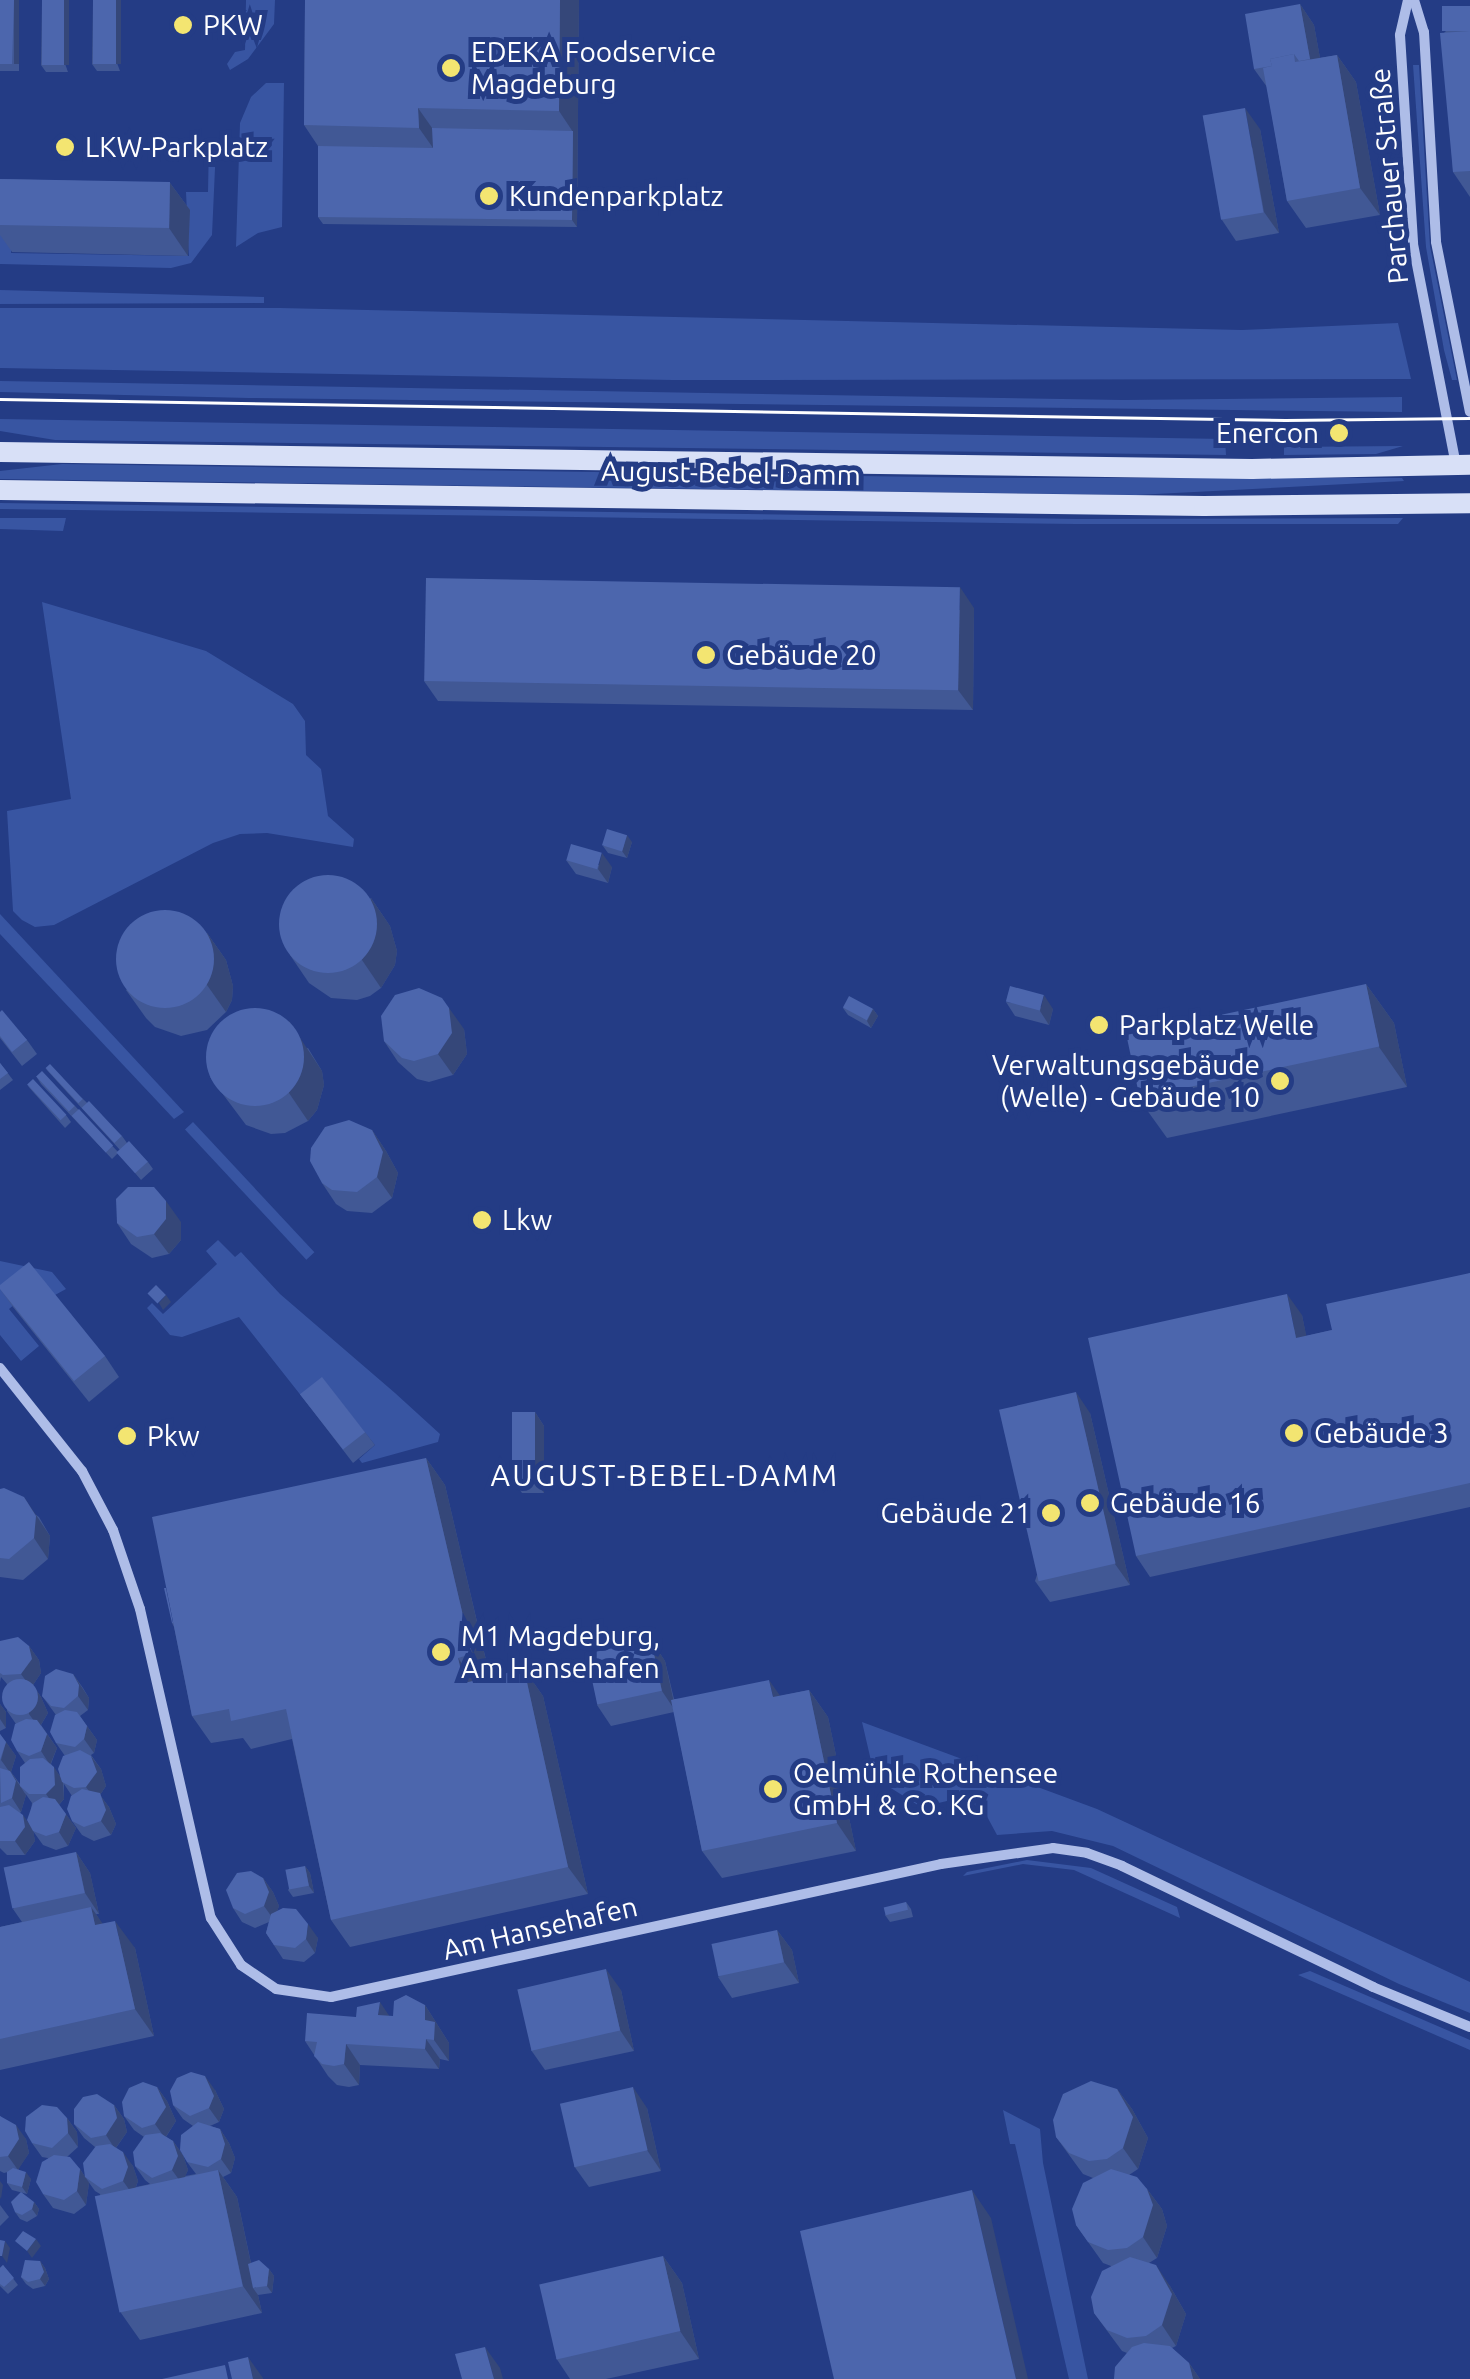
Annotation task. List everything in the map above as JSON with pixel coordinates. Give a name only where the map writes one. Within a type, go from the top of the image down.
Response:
[{"type":"main road","name":"August-Bebel-Damm","points":[[0,452],[1018,467],[1463,465],[1466,503],[1054,505],[0,490]]},
{"type":"street","name":"Parchauer Straße","points":[[1411,0],[1424,32],[1436,242],[1470,412]]},
{"type":"street","name":"Parchauer Straße","points":[[1411,0],[1400,35],[1413,244],[1463,465]]},
{"type":"street","name":"Am Hansehafen","points":[[0,1368],[82,1470],[112,1530],[140,1609],[208,1908],[234,1958],[276,1989],[331,1997],[922,1868],[1053,1848],[1088,1854],[1122,1866],[1372,1987],[1470,2027]]},
{"type":"shaded area","points":[[246,0],[275,0],[274,24],[248,59],[230,70],[227,64],[235,52],[245,50]]},
{"type":"shaded area","points":[[1413,65],[1419,65],[1430,246],[1457,380],[1452,380],[1444,350],[1426,247]]},
{"type":"shaded area","points":[[266,83],[284,83],[282,227],[258,233],[236,247],[240,123],[251,97]]},
{"type":"shaded area","points":[[209,141],[215,141],[216,146],[212,235],[191,263],[171,268],[0,264],[0,204],[12,204],[11,253],[189,256],[186,192],[208,192]]},
{"type":"shaded area","points":[[0,290],[264,297],[264,303],[0,304]]},
{"type":"shaded area","points":[[0,308],[280,308],[1242,330],[1398,323],[1411,379],[673,380],[0,368]]},
{"type":"shaded area","points":[[0,381],[1123,400],[1402,397],[1402,412],[249,398],[0,392]]},
{"type":"shaded area","points":[[0,419],[1225,439],[1226,455],[55,440],[0,431]]},
{"type":"shaded area","points":[[1403,446],[1376,454],[1284,455],[1284,447]]},
{"type":"shaded area","points":[[62,464],[1404,481],[1136,495],[0,479],[0,471]]},
{"type":"shaded area","points":[[0,503],[1078,519],[1403,518],[1398,524],[1076,524],[0,509]]},
{"type":"shaded area","points":[[0,518],[66,518],[63,531],[0,529]]},
{"type":"shaded area","points":[[42,602],[206,651],[293,704],[305,721],[306,755],[321,769],[328,816],[354,839],[353,847],[267,833],[240,834],[213,843],[54,925],[35,927],[22,920],[13,911],[7,811],[71,799]]},
{"type":"shaded area","points":[[0,914],[184,1112],[174,1119],[0,934]]},
{"type":"shaded area","points":[[193,1122],[314,1252],[306,1260],[185,1130]]},
{"type":"shaded area","points":[[218,1240],[235,1257],[241,1252],[280,1294],[440,1434],[438,1442],[362,1463],[359,1459],[375,1445],[332,1391],[310,1407],[239,1317],[182,1337],[170,1335],[147,1308],[152,1303],[163,1314],[217,1264],[206,1251]]},
{"type":"shaded area","points":[[0,1261],[52,1272],[66,1289],[55,1295],[42,1281],[9,1309],[39,1346],[21,1361],[0,1335]]},
{"type":"shaded area","points":[[862,1722],[1097,1809],[1470,1982],[1470,2013],[1399,1984],[1113,1846],[1052,1831],[997,1835],[983,1809],[960,1798],[921,1807],[875,1778]]},
{"type":"shaded area","points":[[1027,1860],[1091,1868],[1177,1907],[1180,1918],[1074,1870],[1023,1864],[963,1876]]},
{"type":"shaded area","points":[[1310,1971],[1470,2040],[1470,2050],[1298,1975]]},
{"type":"shaded area","points":[[1003,2110],[1040,2129],[1043,2163],[1088,2379],[1069,2379],[1015,2144],[1010,2144]]},
{"type":"building","points":[[0,0],[14,0],[12,64],[0,64]]},
{"type":"building","points":[[42,0],[64,0],[64,65],[42,65]]},
{"type":"building","points":[[93,0],[116,0],[116,64],[93,64]]},
{"type":"building","name":"EDEKA Foodservice Magdeburg","points":[[305,0],[560,0],[559,111],[418,108],[419,128],[304,125]]},
{"type":"building","points":[[1300,4],[1310,59],[1299,61],[1294,54],[1270,59],[1272,66],[1254,69],[1245,14]]},
{"type":"building","points":[[1442,6],[1470,6],[1470,31],[1442,31]]},
{"type":"building","points":[[1470,31],[1470,171],[1453,172],[1440,33]]},
{"type":"building","points":[[1294,54],[1295,62],[1337,55],[1360,188],[1287,201],[1263,68],[1272,66],[1270,59]]},
{"type":"building","points":[[1245,108],[1263,212],[1221,220],[1203,115]]},
{"type":"building","points":[[432,128],[573,131],[572,220],[318,217],[318,146],[433,148]]},
{"type":"building","points":[[0,179],[170,182],[169,228],[0,225]]},
{"type":"building","name":"Gebäude 20","points":[[426,578],[960,587],[958,690],[424,681]]},
{"type":"building","points":[[607,829],[627,835],[622,851],[602,845]]},
{"type":"building","points":[[571,844],[602,853],[597,869],[566,860]]},
{"type":"building","points":[[328,875],[347,879],[363,889],[373,905],[377,924],[373,943],[363,959],[347,969],[328,973],[309,969],[293,959],[283,943],[279,924],[283,905],[293,889],[309,879]]},
{"type":"building","points":[[165,910],[192,918],[206,932],[214,959],[206,986],[192,1000],[165,1008],[138,1000],[124,986],[116,959],[124,932],[138,918]]},
{"type":"building","points":[[1366,984],[1379,1047],[1140,1098],[1126,1035]]},
{"type":"building","points":[[1010,986],[1044,995],[1040,1011],[1006,1001]]},
{"type":"building","points":[[419,988],[442,998],[449,1008],[452,1033],[438,1054],[414,1061],[402,1058],[384,1041],[381,1016],[395,995]]},
{"type":"building","points":[[849,996],[873,1009],[867,1020],[843,1007]]},
{"type":"building","points":[[255,1008],[282,1016],[296,1030],[304,1057],[296,1084],[282,1098],[255,1106],[228,1098],[214,1084],[206,1057],[214,1030],[228,1016]]},
{"type":"building","points":[[2,1010],[27,1040],[12,1052],[0,1036]]},
{"type":"building","points":[[0,1063],[8,1073],[0,1079]]},
{"type":"building","points":[[50,1064],[83,1099],[78,1103],[46,1068]]},
{"type":"building","points":[[42,1071],[75,1106],[69,1112],[36,1076]]},
{"type":"building","points":[[33,1079],[66,1115],[61,1120],[27,1084]]},
{"type":"building","points":[[89,1101],[122,1136],[114,1143],[82,1108]]},
{"type":"building","points":[[79,1109],[113,1146],[106,1152],[72,1116]]},
{"type":"building","points":[[349,1120],[372,1130],[383,1152],[377,1177],[357,1192],[332,1190],[322,1183],[310,1161],[311,1148],[325,1127]]},
{"type":"building","points":[[129,1141],[148,1162],[135,1173],[116,1152]]},
{"type":"building","points":[[128,1187],[154,1187],[166,1201],[166,1219],[154,1234],[137,1237],[117,1223],[116,1199]]},
{"type":"building","points":[[29,1262],[105,1356],[74,1381],[0,1289]]},
{"type":"building","name":"Gebäude 3","points":[[1470,1273],[1470,1483],[1136,1556],[1088,1338],[1287,1294],[1296,1338],[1332,1330],[1326,1304]]},
{"type":"building","points":[[156,1285],[166,1295],[157,1303],[148,1293]]},
{"type":"building","points":[[322,1377],[365,1432],[343,1449],[300,1394]]},
{"type":"building","points":[[1076,1392],[1116,1563],[1039,1581],[999,1410]]},
{"type":"building","points":[[512,1412],[535,1412],[535,1479],[512,1479]]},
{"type":"building","points":[[426,1458],[472,1654],[458,1658],[464,1683],[524,1669],[568,1867],[331,1920],[286,1709],[231,1721],[229,1709],[192,1716],[152,1517]]},
{"type":"building","points":[[0,1489],[24,1497],[36,1516],[34,1538],[9,1559],[0,1558]]},
{"type":"building","points":[[18,1637],[29,1646],[32,1659],[21,1674],[3,1675],[0,1641]]},
{"type":"building","points":[[651,1640],[662,1691],[597,1705],[586,1654]]},
{"type":"building","points":[[56,1669],[73,1674],[79,1685],[78,1696],[64,1708],[51,1706],[42,1696],[45,1676]]},
{"type":"building","points":[[20,1679],[33,1684],[38,1697],[33,1710],[20,1715],[7,1710],[2,1697],[7,1684]]},
{"type":"building","name":"Oelmühle Rothensee GmbH & Co. KG","points":[[769,1680],[773,1697],[809,1690],[837,1823],[702,1851],[671,1700]]},
{"type":"building","points":[[65,1710],[77,1712],[87,1726],[84,1739],[75,1747],[56,1743],[50,1732],[55,1715]]},
{"type":"building","points":[[37,1720],[47,1734],[41,1751],[29,1756],[17,1751],[11,1740],[15,1724]]},
{"type":"building","points":[[0,1734],[6,1742],[0,1760]]},
{"type":"building","points":[[80,1750],[91,1756],[97,1772],[86,1787],[74,1788],[62,1782],[58,1769],[63,1756]]},
{"type":"building","points":[[43,1758],[54,1767],[55,1785],[46,1794],[29,1794],[20,1786],[20,1767],[30,1759]]},
{"type":"building","points":[[0,1768],[10,1771],[16,1781],[12,1798],[1,1803]]},
{"type":"building","points":[[82,1789],[100,1793],[106,1810],[101,1821],[84,1827],[72,1821],[67,1809],[71,1796]]},
{"type":"building","points":[[43,1797],[55,1799],[66,1814],[59,1832],[46,1836],[33,1831],[27,1820],[33,1803]]},
{"type":"building","points":[[9,1805],[23,1815],[25,1827],[15,1841],[0,1841],[0,1807]]},
{"type":"building","points":[[76,1852],[85,1893],[12,1908],[4,1867]]},
{"type":"building","points":[[305,1866],[309,1886],[289,1889],[285,1870]]},
{"type":"building","points":[[251,1871],[263,1878],[269,1892],[264,1906],[245,1914],[233,1908],[226,1890],[237,1873]]},
{"type":"building","points":[[906,1902],[908,1910],[886,1915],[884,1908]]},
{"type":"building","points":[[91,1907],[95,1925],[115,1921],[135,2009],[0,2039],[0,1927]]},
{"type":"building","points":[[283,1908],[296,1909],[308,1924],[306,1939],[295,1948],[274,1945],[266,1933],[271,1914]]},
{"type":"building","points":[[777,1930],[784,1962],[718,1976],[711,1944]]},
{"type":"building","points":[[606,1969],[620,2030],[532,2051],[517,1989]]},
{"type":"building","points":[[406,1995],[425,2005],[425,2020],[435,2022],[434,2040],[426,2039],[425,2049],[346,2044],[344,2064],[334,2066],[322,2064],[314,2056],[317,2042],[305,2041],[307,2013],[356,2017],[357,2007],[380,2002],[378,2015],[393,2016],[394,2001]]},
{"type":"building","points":[[191,2072],[205,2076],[214,2096],[209,2108],[190,2116],[173,2105],[170,2091],[177,2078]]},
{"type":"building","points":[[1091,2081],[1117,2089],[1133,2117],[1123,2148],[1107,2159],[1089,2161],[1069,2153],[1056,2137],[1053,2120],[1063,2094]]},
{"type":"building","points":[[143,2082],[157,2087],[166,2107],[155,2124],[142,2128],[124,2116],[122,2102],[129,2088]]},
{"type":"building","points":[[633,2087],[648,2150],[575,2167],[560,2104]]},
{"type":"building","points":[[97,2094],[114,2105],[117,2118],[106,2135],[91,2138],[74,2124],[74,2109],[83,2097]]},
{"type":"building","points":[[42,2105],[57,2107],[67,2118],[68,2133],[52,2148],[32,2143],[25,2131],[26,2117]]},
{"type":"building","points":[[0,2116],[16,2125],[19,2139],[8,2156],[0,2157]]},
{"type":"building","points":[[198,2122],[220,2129],[225,2144],[221,2159],[208,2167],[187,2162],[180,2150],[181,2135]]},
{"type":"building","points":[[160,2133],[173,2141],[178,2156],[172,2170],[152,2178],[135,2166],[133,2152],[145,2135]]},
{"type":"building","points":[[110,2144],[123,2152],[128,2167],[123,2181],[102,2189],[85,2177],[83,2163],[96,2146]]},
{"type":"building","points":[[54,2155],[70,2157],[80,2169],[77,2191],[64,2200],[43,2194],[36,2182],[42,2162]]},
{"type":"building","points":[[13,2168],[26,2172],[22,2187],[7,2183],[7,2172]]},
{"type":"building","points":[[1111,2169],[1137,2177],[1153,2205],[1143,2237],[1127,2248],[1108,2250],[1088,2242],[1076,2225],[1072,2209],[1083,2183]]},
{"type":"building","points":[[218,2170],[243,2286],[119,2313],[95,2196]]},
{"type":"building","points":[[972,2190],[1016,2379],[834,2379],[800,2231]]},
{"type":"building","points":[[21,2192],[34,2202],[32,2209],[22,2215],[15,2212],[11,2202]]},
{"type":"building","points":[[23,2231],[36,2239],[27,2251],[15,2241]]},
{"type":"building","points":[[663,2256],[680,2331],[557,2360],[539,2285]]},
{"type":"building","points":[[1130,2257],[1156,2265],[1172,2294],[1162,2325],[1146,2336],[1127,2338],[1107,2330],[1094,2313],[1091,2297],[1102,2271]]},
{"type":"building","points":[[25,2260],[40,2261],[44,2272],[40,2279],[28,2282],[21,2277]]},
{"type":"building","points":[[259,2260],[269,2269],[267,2286],[253,2288],[248,2264]]},
{"type":"building","points":[[3,2265],[14,2278],[4,2287],[0,2284]]},
{"type":"building","points":[[1144,2343],[1170,2346],[1189,2363],[1193,2379],[1114,2379],[1115,2367],[1132,2347]]},
{"type":"building","points":[[485,2347],[494,2379],[462,2379],[455,2354]]},
{"type":"building","points":[[248,2357],[253,2379],[232,2379],[228,2362]]},
{"type":"building","points":[[225,2365],[228,2379],[162,2379]]},
{"type":"tram line","points":[[0,399],[1285,420],[1470,418]]},
{"type":"place","name":"PKW","points":[[183,25]]},
{"type":"place","name":"EDEKA Foodservice Magdeburg","points":[[451,68]]},
{"type":"place","name":"LKW-Parkplatz","points":[[65,147]]},
{"type":"place","name":"Kundenparkplatz","points":[[489,196]]},
{"type":"place","name":"Enercon","points":[[1339,433]]},
{"type":"place","name":"Gebäude 20","points":[[706,655]]},
{"type":"place","name":"Parkplatz Welle","points":[[1099,1025]]},
{"type":"place","name":"Verwaltungsgebäude (Welle) - Gebäude 10","points":[[1280,1081]]},
{"type":"place","name":"Lkw","points":[[482,1220]]},
{"type":"place","name":"Gebäude 3","points":[[1294,1433]]},
{"type":"place","name":"Pkw","points":[[127,1436]]},
{"type":"place","name":"Gebäude 16","points":[[1090,1503]]},
{"type":"place","name":"Gebäude 21","points":[[1051,1513]]},
{"type":"place","name":"M1 Magdeburg, Am Hansehafen","points":[[441,1652]]},
{"type":"place","name":"Oelmühle Rothensee GmbH & Co. KG","points":[[773,1789]]},
{"type":"district","name":"AUGUST-BEBEL-DAMM","points":[[665,1475]]}]
